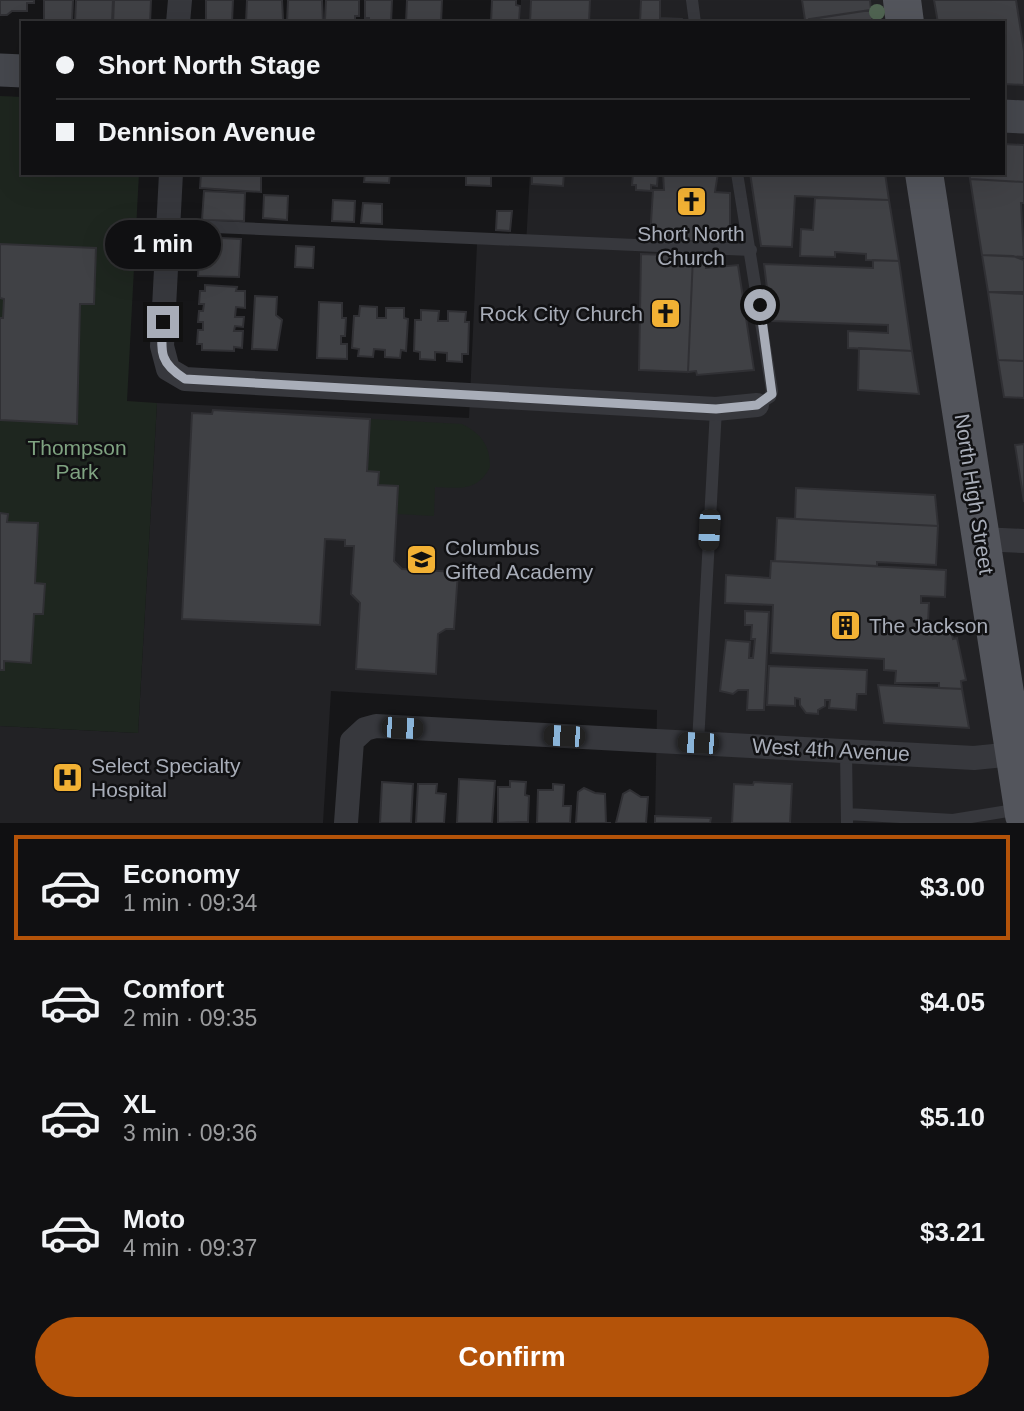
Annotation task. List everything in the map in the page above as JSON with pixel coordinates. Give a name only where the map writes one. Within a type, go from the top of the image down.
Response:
[{"type":"main road","points":[[902,0],[905,21]]},
{"type":"main road","points":[[0,70],[21,71]]},
{"type":"main road","points":[[1005,116],[1024,117]]},
{"type":"main road","name":"North High Street","points":[[925,175],[1023,811]]},
{"type":"street","points":[[178,21],[180,0]]},
{"type":"street","points":[[171,175],[162,346],[168,369],[185,379],[716,409],[757,405]]},
{"type":"street","points":[[981,539],[1024,541]]},
{"type":"street","name":"West 4th Avenue","points":[[346,823],[349,748],[356,735],[376,726],[974,758],[1014,754]]},
{"type":"lane","points":[[692,0],[695,21]]},
{"type":"lane","points":[[737,175],[772,391],[770,397],[757,405]]},
{"type":"lane","points":[[168,225],[751,250]]},
{"type":"lane","points":[[698,743],[716,409]]},
{"type":"lane","points":[[846,751],[847,819],[953,820],[1023,811]]},
{"type":"shaded area","points":[[521,0],[1024,0],[1024,823],[655,823],[657,710],[331,691],[323,823],[0,823],[0,726],[138,733],[157,403],[469,418],[477,244],[526,245],[530,175],[1005,175],[1005,21],[520,21]]},
{"type":"green space","name":"Thompson Park","points":[[0,96],[21,97],[21,175],[139,175],[127,401],[157,403],[138,733],[0,726]]},
{"type":"green space","points":[[370,419],[462,424],[484,441],[490,467],[473,485],[460,488],[435,487],[434,516],[397,514],[398,486],[378,485],[379,472],[367,471]]},
{"type":"building","points":[[0,0],[34,0],[34,3],[27,3],[27,11],[12,11],[7,15],[0,15]]},
{"type":"building","points":[[44,0],[73,0],[72,21],[44,21]]},
{"type":"building","points":[[76,0],[113,0],[112,21],[75,21]]},
{"type":"building","points":[[114,0],[151,0],[150,21],[113,21]]},
{"type":"building","points":[[206,0],[233,0],[232,21],[206,21]]},
{"type":"building","points":[[247,0],[282,0],[281,21],[246,21]]},
{"type":"building","points":[[288,0],[322,0],[323,21],[287,21]]},
{"type":"building","points":[[326,0],[359,0],[359,16],[355,16],[355,21],[325,20]]},
{"type":"building","points":[[365,0],[392,0],[391,21],[369,21],[369,18],[365,18]]},
{"type":"building","points":[[407,0],[442,0],[441,21],[406,21]]},
{"type":"building","points":[[492,0],[516,0],[516,5],[520,6],[519,21],[491,21]]},
{"type":"building","points":[[531,0],[590,0],[589,21],[530,21]]},
{"type":"building","points":[[641,0],[660,0],[660,18],[682,21],[640,21]]},
{"type":"building","points":[[802,0],[870,0],[871,10],[805,20]]},
{"type":"building","points":[[934,0],[1016,0],[1024,51],[1024,85],[1005,84],[1005,21],[938,21]]},
{"type":"building","points":[[871,10],[873,21],[809,21]]},
{"type":"building","points":[[1005,144],[1024,145],[1024,182],[970,179],[969,175],[1005,175]]},
{"type":"building","points":[[201,175],[261,175],[261,192],[200,188]]},
{"type":"building","points":[[365,175],[390,175],[389,183],[364,182]]},
{"type":"building","points":[[466,175],[491,175],[491,186],[466,185]]},
{"type":"building","points":[[532,175],[564,175],[563,186],[532,184]]},
{"type":"building","points":[[633,175],[658,175],[657,186],[651,185],[651,191],[636,190],[636,185],[632,185]]},
{"type":"building","name":"Short North Church","points":[[663,175],[718,175],[715,192],[730,193],[730,243],[650,239],[653,190],[664,190]]},
{"type":"building","points":[[750,175],[885,175],[889,200],[795,196],[792,247],[761,246]]},
{"type":"building","points":[[970,179],[1024,182],[1024,203],[1021,203],[1024,257],[982,255]]},
{"type":"building","points":[[204,191],[245,193],[244,221],[202,220]]},
{"type":"building","points":[[264,195],[288,196],[287,220],[263,218]]},
{"type":"building","points":[[815,198],[889,200],[899,261],[866,260],[866,254],[835,252],[835,257],[800,256],[801,229],[813,230]]},
{"type":"building","points":[[333,200],[355,201],[354,222],[332,221]]},
{"type":"building","points":[[363,203],[382,204],[382,224],[361,223]]},
{"type":"building","points":[[497,211],[512,211],[510,231],[496,230]]},
{"type":"building","points":[[200,237],[241,239],[239,277],[198,276]]},
{"type":"building","points":[[0,244],[96,248],[94,304],[80,304],[77,424],[0,420],[0,318],[3,318],[4,299],[0,298]]},
{"type":"building","points":[[296,246],[314,247],[313,268],[295,267]]},
{"type":"building","name":"Rock City Church","points":[[641,254],[693,256],[688,372],[639,370]]},
{"type":"building","points":[[982,255],[1013,256],[1024,260],[1024,292],[988,292]]},
{"type":"building","points":[[693,256],[707,257],[706,268],[738,265],[754,370],[697,375],[696,371],[688,372]]},
{"type":"building","points":[[873,260],[899,261],[912,351],[848,348],[848,331],[888,333],[888,325],[771,321],[764,264],[873,268]]},
{"type":"building","points":[[205,285],[237,287],[236,291],[245,291],[245,308],[236,307],[235,317],[244,317],[243,327],[235,326],[234,331],[243,331],[242,348],[234,347],[234,351],[202,350],[202,344],[197,344],[198,330],[203,330],[203,322],[198,322],[199,311],[203,311],[204,304],[199,304],[200,291],[205,291]]},
{"type":"building","points":[[988,292],[1024,294],[1024,361],[998,360]]},
{"type":"building","points":[[255,296],[277,297],[276,315],[282,320],[277,350],[252,349]]},
{"type":"building","points":[[319,302],[342,303],[342,318],[346,318],[345,336],[341,336],[341,344],[347,344],[347,359],[317,358]]},
{"type":"building","points":[[360,306],[377,307],[377,318],[386,318],[386,308],[404,308],[404,318],[408,319],[406,351],[401,350],[400,358],[385,357],[385,350],[374,349],[373,357],[358,356],[359,349],[352,348],[354,316],[359,316]]},
{"type":"building","points":[[421,310],[439,311],[438,321],[448,321],[448,311],[466,312],[465,322],[469,322],[468,354],[462,354],[462,362],[447,361],[447,353],[435,352],[435,360],[420,359],[420,352],[414,351],[415,320],[421,320]]},
{"type":"building","points":[[859,348],[912,351],[919,394],[858,390]]},
{"type":"building","points":[[998,360],[1024,361],[1024,398],[1004,397]]},
{"type":"building","points":[[213,410],[370,419],[367,471],[379,472],[378,485],[398,486],[394,561],[402,569],[458,572],[454,629],[446,629],[438,634],[436,674],[356,669],[360,603],[351,594],[354,546],[345,546],[345,540],[325,539],[320,625],[182,619],[192,413],[212,414]]},
{"type":"building","points":[[1024,444],[1024,502],[1015,445]]},
{"type":"building","points":[[796,488],[935,495],[938,526],[795,519]]},
{"type":"building","points":[[0,513],[8,514],[7,522],[38,523],[35,583],[45,584],[43,614],[34,614],[31,663],[4,661],[4,670],[0,670]]},
{"type":"building","points":[[777,518],[938,526],[936,565],[877,562],[877,566],[775,561]]},
{"type":"building","name":"The Jackson","points":[[771,561],[946,570],[945,597],[921,596],[921,603],[929,603],[928,623],[920,623],[920,630],[951,631],[953,639],[957,638],[966,680],[961,681],[962,689],[939,688],[939,683],[895,683],[896,671],[884,670],[884,659],[771,653],[773,605],[725,603],[726,575],[770,578]]},
{"type":"building","points":[[745,611],[769,612],[764,710],[747,710],[748,690],[738,690],[733,694],[720,691],[726,640],[750,642],[749,658],[753,658],[755,639],[751,639],[752,625],[745,625]]},
{"type":"building","points":[[769,666],[867,670],[866,694],[857,694],[856,710],[829,708],[830,700],[825,700],[825,706],[818,710],[818,714],[806,713],[800,705],[800,699],[795,698],[795,706],[767,705]]},
{"type":"building","points":[[878,685],[962,689],[969,728],[884,723]]},
{"type":"building","points":[[459,779],[495,781],[492,823],[457,823]]},
{"type":"building","points":[[510,781],[526,782],[525,795],[529,796],[528,822],[498,823],[498,787],[510,787]]},
{"type":"building","points":[[382,782],[413,784],[411,823],[380,823]]},
{"type":"building","points":[[754,782],[792,784],[790,823],[732,823],[734,784],[753,785]]},
{"type":"building","points":[[418,784],[437,784],[436,793],[446,794],[444,823],[416,823]]},
{"type":"building","points":[[553,784],[564,785],[563,806],[571,806],[570,823],[537,823],[538,790],[553,790]]},
{"type":"building","points":[[584,788],[605,794],[606,823],[576,823],[578,792]]},
{"type":"building","points":[[630,790],[641,797],[648,797],[646,823],[616,823],[623,794]]},
{"type":"building","points":[[655,816],[711,818],[710,823],[655,823]]},
{"type":"place","name":"Short North Church","points":[[691,202]]},
{"type":"place","name":"Rock City Church","points":[[666,314]]},
{"type":"place","name":"Columbus Gifted Academy","points":[[422,560]]},
{"type":"place","name":"The Jackson","points":[[846,626]]},
{"type":"place","name":"Select Specialty Hospital","points":[[68,778]]},
{"type":"route","points":[[163,322],[163,360],[168,369],[185,379],[716,409],[757,405],[772,394],[760,305]]}]
